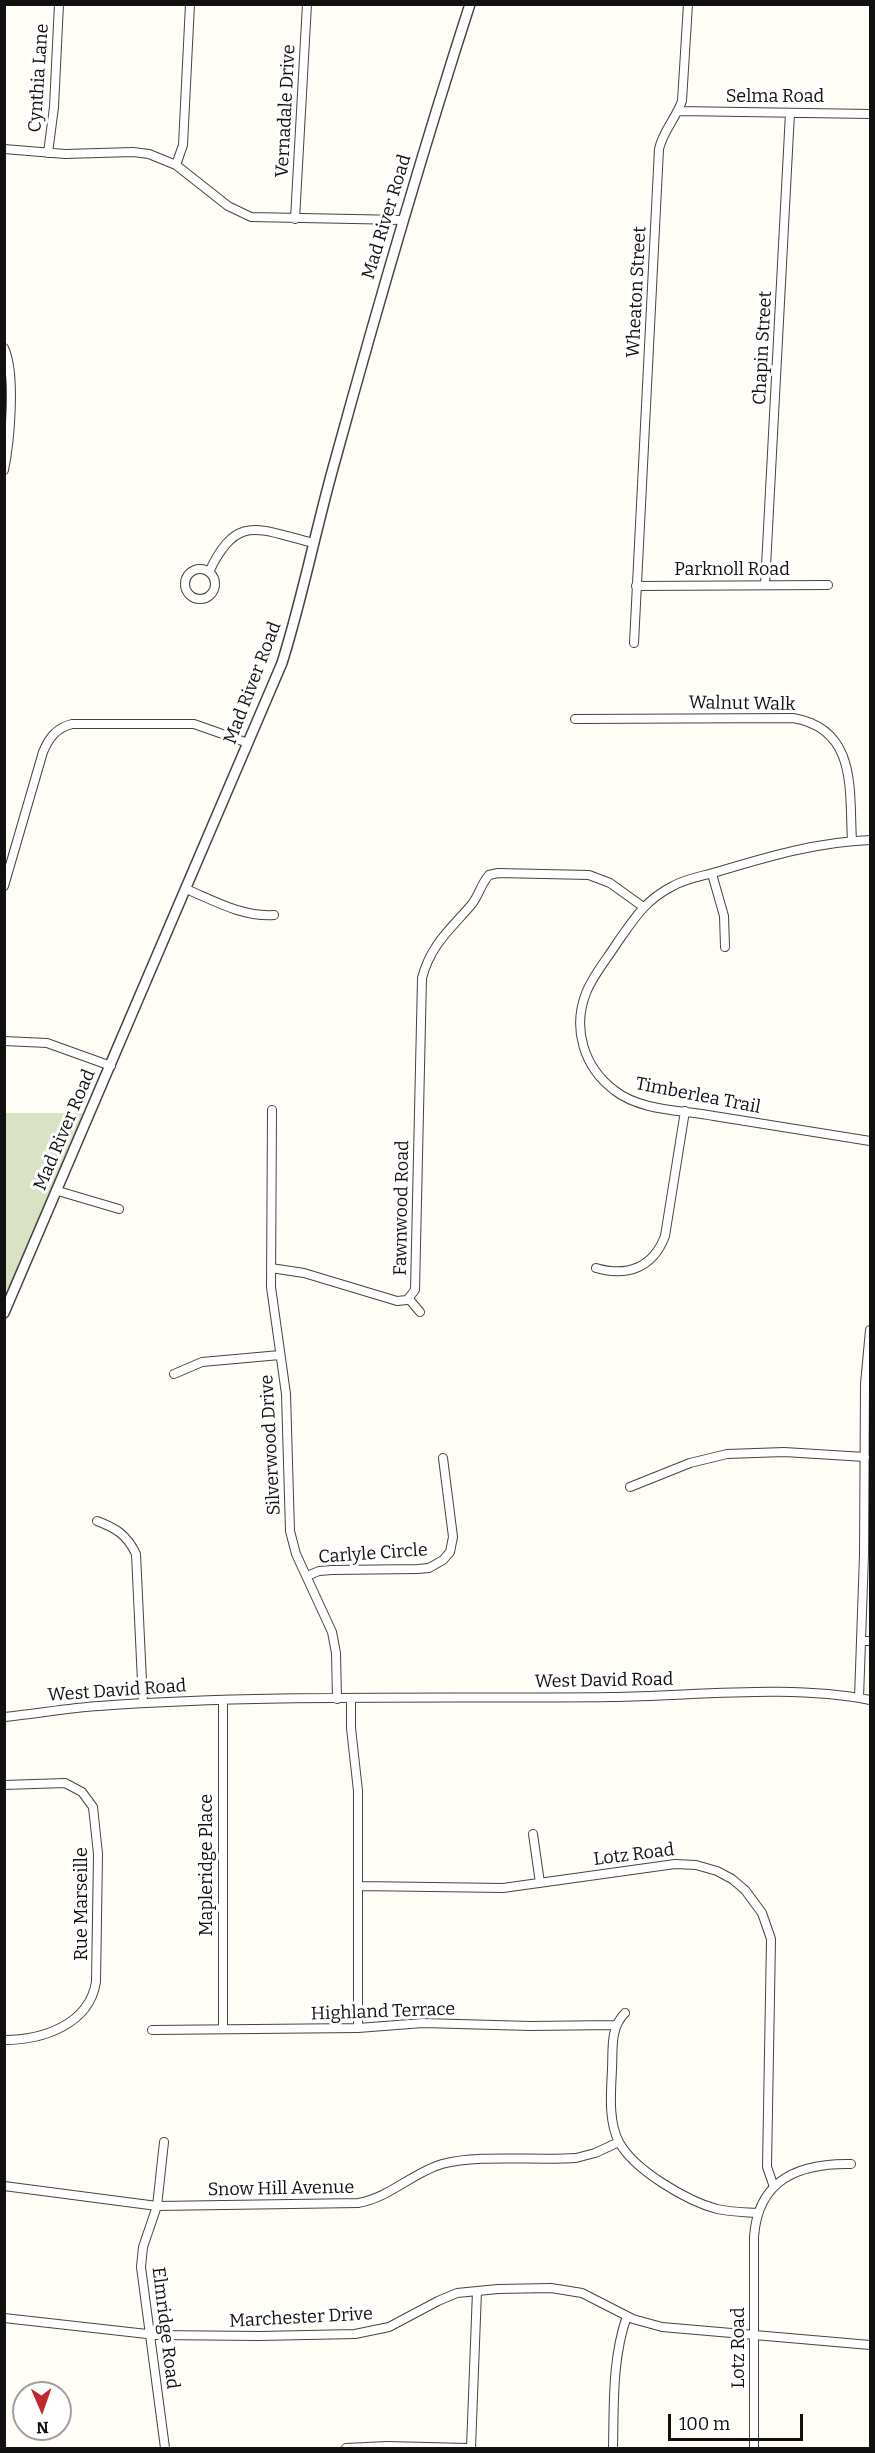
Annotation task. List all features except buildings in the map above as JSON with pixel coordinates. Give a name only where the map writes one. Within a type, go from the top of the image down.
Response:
[{"type":"street","name":"Cynthia Lane","points":[[48,153],[54,107],[59,4]]},
{"type":"street","points":[[176,165],[183,145],[190,4]]},
{"type":"street","name":"Vernadale Drive","points":[[295,219],[307,4]]},
{"type":"street","name":"Mad River Road","points":[[4,1313],[282,663],[356,385],[403,220],[470,4]]},
{"type":"street","name":"Wheaton Street","points":[[634,643],[659,149],[663,135],[679,111],[684,87],[688,4]]},
{"type":"street","name":"Selma Road","points":[[679,111],[870,114]]},
{"type":"street","name":"Chapin Street","points":[[765,585],[790,112]]},
{"type":"street","points":[[4,149],[48,153],[133,152],[149,154],[176,165],[228,206],[251,217],[403,220]]},
{"type":"street","points":[[4,348],[10,364],[9,418],[4,470]]},
{"type":"street","points":[[209,572],[219,550],[230,538],[242,531],[267,532],[314,543]]},
{"type":"street","name":"Parknoll Road","points":[[636,586],[828,585]]},
{"type":"street","name":"Walnut Walk","points":[[575,719],[793,718],[812,723],[832,738],[845,758],[849,772],[852,841]]},
{"type":"street","points":[[4,886],[43,752],[54,733],[72,724],[194,724],[248,743]]},
{"type":"street","name":"Timberlea Trail","points":[[870,840],[794,850],[672,886],[642,906],[586,993],[580,1022],[583,1046],[594,1069],[615,1091],[640,1103],[870,1141]]},
{"type":"street","name":"Fawnwood Road","points":[[271,1268],[304,1274],[397,1301],[409,1299],[416,1285],[421,991],[424,972],[440,938],[473,902],[484,880],[493,873],[589,875],[610,882],[642,906]]},
{"type":"street","points":[[712,874],[724,916],[725,947]]},
{"type":"street","points":[[186,889],[242,913],[258,916],[274,915]]},
{"type":"street","points":[[4,1041],[47,1043],[111,1066]]},
{"type":"street","name":"Silverwood Drive","points":[[272,1110],[272,1308],[287,1412],[290,1531],[296,1554],[328,1619],[335,1641],[337,1699]]},
{"type":"street","points":[[596,1268],[609,1272],[632,1271],[647,1264],[662,1246],[685,1111]]},
{"type":"street","points":[[58,1191],[119,1209]]},
{"type":"street","points":[[409,1299],[420,1312]]},
{"type":"street","points":[[859,1698],[870,1330]]},
{"type":"street","points":[[174,1374],[202,1362],[280,1355]]},
{"type":"street","points":[[630,1487],[690,1463],[727,1454],[784,1452],[865,1457]]},
{"type":"street","name":"Carlyle Circle","points":[[307,1576],[319,1571],[332,1570],[429,1568],[443,1560],[450,1552],[453,1537],[442,1458]]},
{"type":"street","points":[[97,1521],[117,1529],[125,1536],[136,1554],[143,1703]]},
{"type":"street","points":[[861,1641],[870,1641]]},
{"type":"street","name":"West David Road","points":[[4,1717],[37,1711],[143,1703],[223,1701],[788,1693],[870,1700]]},
{"type":"street","points":[[351,1699],[351,1728],[358,1791],[358,2028]]},
{"type":"street","name":"Mapleridge Place","points":[[222,2029],[223,1701]]},
{"type":"street","name":"Rue Marseille","points":[[4,1785],[65,1783],[82,1792],[90,1801],[94,1812],[98,1854],[96,1982],[92,1996],[81,2012],[65,2027],[26,2038],[4,2040]]},
{"type":"street","points":[[533,1834],[540,1883]]},
{"type":"street","name":"Lotz Road","points":[[359,1886],[481,1889],[685,1864],[706,1867],[732,1879],[756,1903],[768,1927],[772,1958],[767,2167],[774,2187]]},
{"type":"street","points":[[625,2013],[615,2025],[612,2113],[619,2142],[639,2165],[690,2197],[714,2208],[758,2213],[774,2187],[806,2168],[825,2164],[851,2164]]},
{"type":"street","name":"Highland Terrace","points":[[152,2030],[358,2028],[399,2024],[615,2025]]},
{"type":"street","name":"Elmridge Road","points":[[164,2142],[157,2206],[141,2259],[165,2448]]},
{"type":"street","name":"Snow Hill Avenue","points":[[4,2186],[157,2206],[358,2203],[378,2198],[420,2174],[449,2162],[576,2158],[595,2153],[619,2142]]},
{"type":"street","name":"Lotz Road","points":[[754,2448],[754,2237],[758,2213]]},
{"type":"street","name":"Marchester Drive","points":[[4,2318],[150,2334],[259,2336],[355,2334],[389,2327],[447,2297],[477,2290],[568,2289],[594,2297],[627,2316],[662,2327],[870,2345]]},
{"type":"street","points":[[471,2448],[477,2290]]},
{"type":"street","points":[[613,2448],[616,2364],[621,2332],[627,2316]]},
{"type":"street","points":[[346,2448],[387,2446],[466,2448]]},
{"type":"green space","points":[[5,1113],[91,1113],[5,1313]]}]
